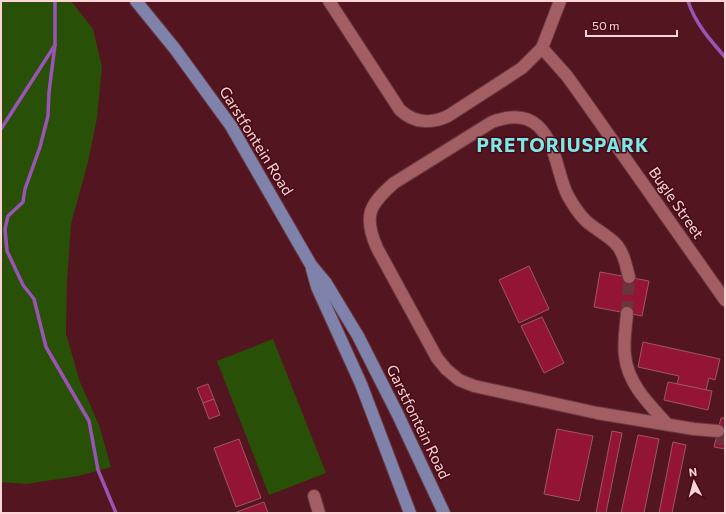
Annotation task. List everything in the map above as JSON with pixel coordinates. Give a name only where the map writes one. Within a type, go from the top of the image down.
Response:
[{"type":"main road","name":"Garstfontein Road","points":[[136,1],[175,49],[230,126],[312,266],[326,283],[358,336],[398,415],[444,513]]},
{"type":"main road","name":"Garstfontein Road","points":[[312,266],[317,287],[361,384],[410,513]]},
{"type":"street","points":[[329,1],[396,104],[405,114],[418,121],[432,122],[448,116],[522,68],[542,48],[560,1]]},
{"type":"street","name":"Bugle Street","points":[[542,48],[567,76],[725,300]]},
{"type":"street","points":[[629,277],[624,257],[616,244],[586,221],[571,201],[564,187],[546,136],[538,126],[525,118],[513,116],[492,122],[394,183],[382,194],[372,207],[369,221],[372,236],[377,248],[428,343],[446,369],[459,380],[474,386],[597,413],[694,429],[702,434],[717,434]]},
{"type":"street","points":[[627,313],[624,356],[629,372],[637,390],[667,424]]},
{"type":"street","points":[[314,496],[319,513]]},
{"type":"green space","points":[[1,1],[71,1],[93,29],[102,67],[97,118],[88,162],[71,224],[67,281],[66,334],[80,382],[99,425],[111,467],[78,476],[26,484],[1,482]]},
{"type":"green space","points":[[273,339],[326,473],[269,495],[217,361]]},
{"type":"building","points":[[529,266],[549,309],[519,323],[499,280]]},
{"type":"building","points":[[600,272],[649,281],[642,316],[594,307]]},
{"type":"building","points":[[542,317],[564,363],[544,373],[521,326]]},
{"type":"building","points":[[643,342],[720,359],[715,380],[709,378],[706,390],[677,384],[679,376],[638,367]]},
{"type":"building","points":[[668,382],[712,391],[708,410],[664,400]]},
{"type":"building","points":[[208,384],[214,399],[203,403],[197,388]]},
{"type":"building","points":[[214,399],[220,415],[209,419],[203,403]]},
{"type":"building","points":[[721,418],[725,418],[725,449],[714,447]]},
{"type":"building","points":[[557,429],[593,436],[579,501],[544,494]]},
{"type":"building","points":[[612,431],[622,433],[606,513],[596,513]]},
{"type":"building","points":[[638,435],[659,439],[644,513],[621,513]]},
{"type":"building","points":[[239,439],[261,498],[236,507],[214,448]]},
{"type":"building","points":[[673,442],[686,445],[672,513],[659,513]]},
{"type":"building","points":[[264,502],[268,513],[234,513]]},
{"type":"waterway","points":[[1,129],[55,45],[55,1]]},
{"type":"waterway","points":[[688,1],[699,24],[725,57]]},
{"type":"waterway","points":[[55,45],[49,92],[48,116],[40,147],[25,189],[23,202],[8,216],[5,229],[7,251],[23,285],[34,299],[46,347],[89,421],[98,470],[116,513]]},
{"type":"tunnel","points":[[627,313],[629,277]]},
{"type":"tunnel","points":[[717,438],[725,440]]},
{"type":"district","name":"PRETORIUSPARK","points":[[563,145]]}]
